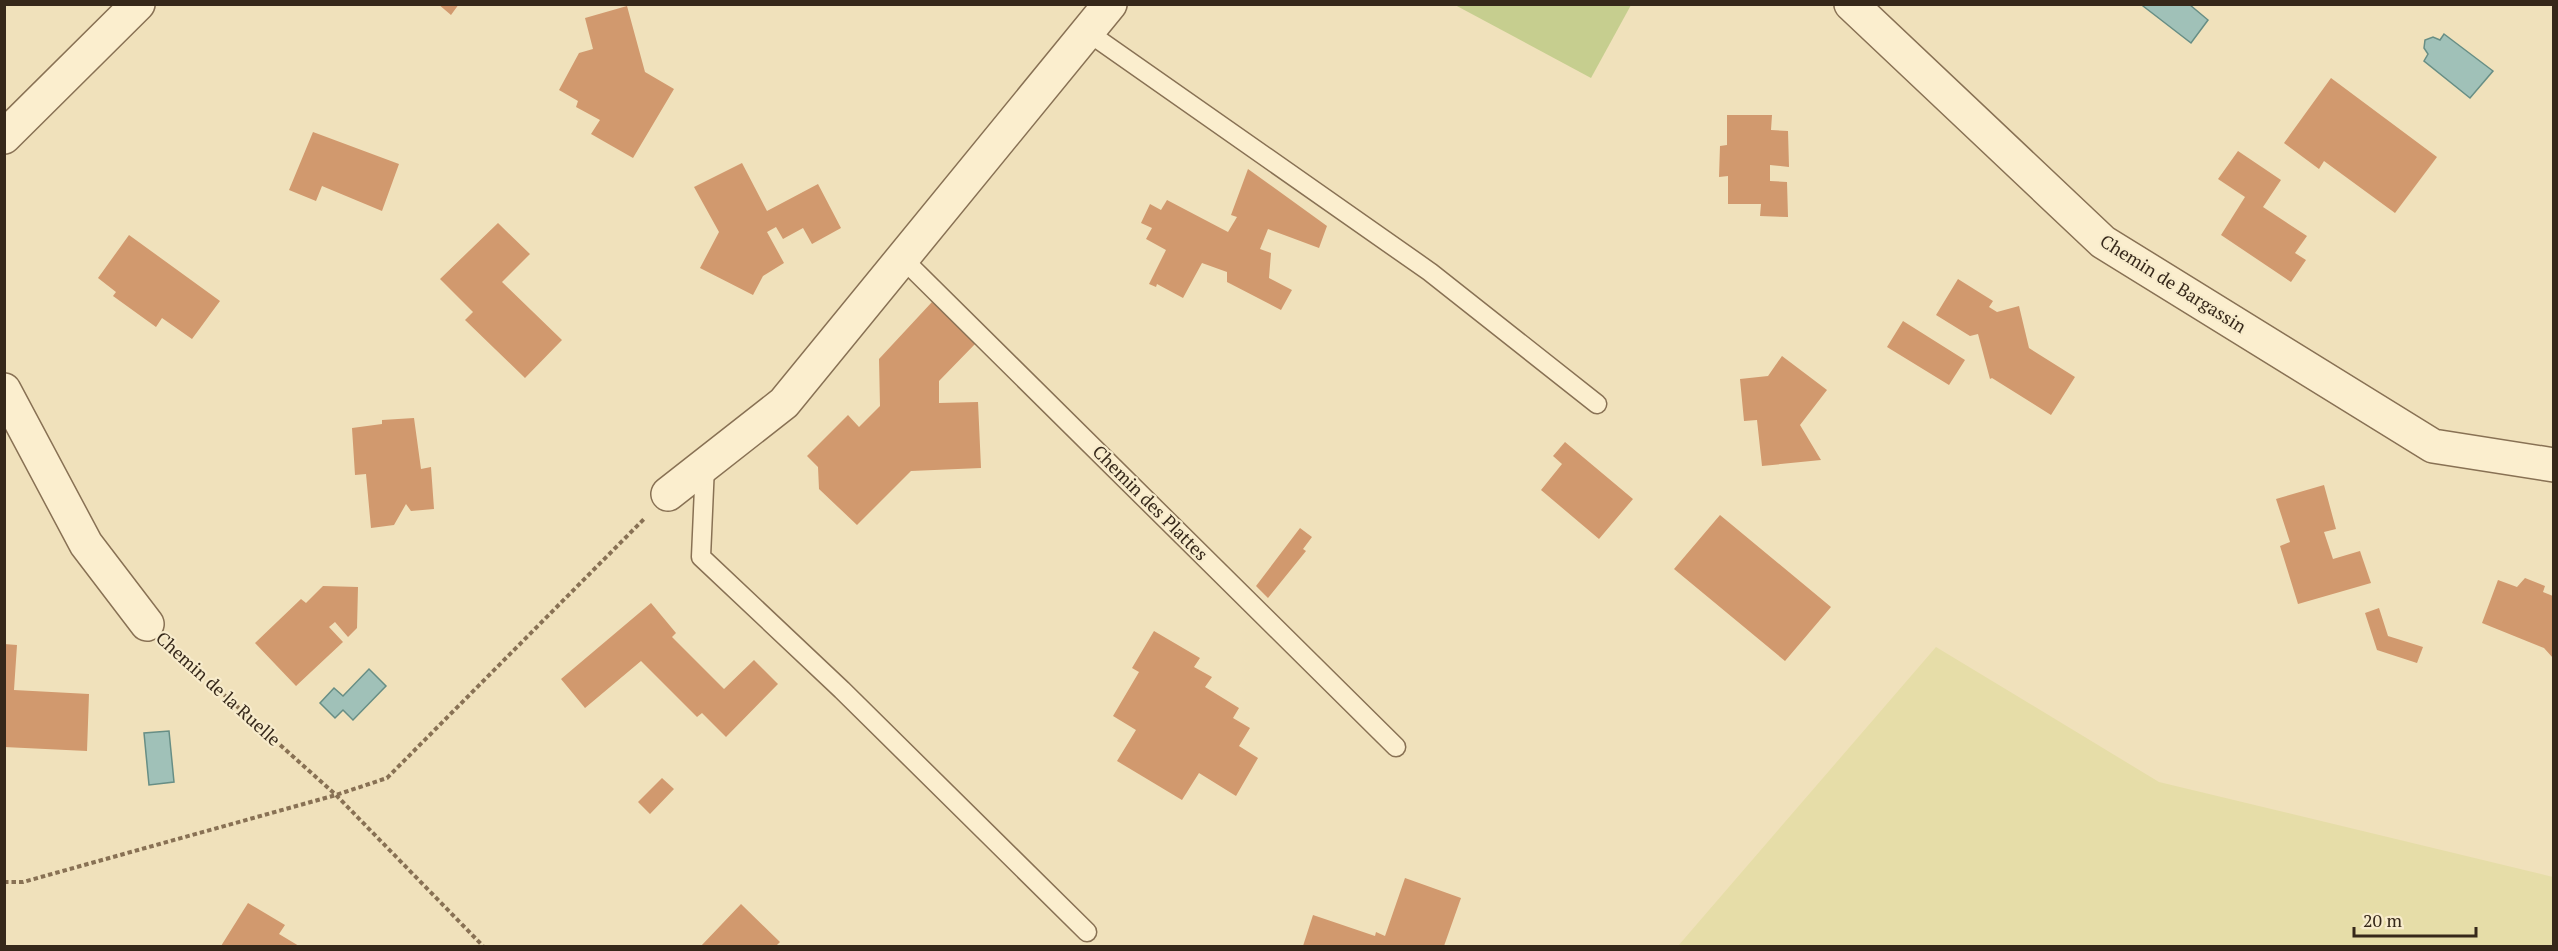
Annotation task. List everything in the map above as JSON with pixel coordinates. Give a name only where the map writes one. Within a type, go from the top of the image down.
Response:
[{"type":"street","points":[[4,137],[138,4]]},
{"type":"street","points":[[668,494],[784,403],[1089,33],[1110,4]]},
{"type":"street","name":"Chemin de Bargassin","points":[[1851,4],[2103,242],[2433,446],[2553,465]]},
{"type":"street","name":"Chemin de la Ruelle","points":[[4,390],[86,544],[147,624]]},
{"type":"lane","points":[[1089,33],[1430,272],[1597,404]]},
{"type":"lane","name":"Chemin des Plattes","points":[[903,259],[1396,747]]},
{"type":"lane","points":[[705,465],[701,557],[842,690],[1087,932]]},
{"type":"path","points":[[4,882],[23,882],[336,795],[387,778],[668,494]]},
{"type":"path","name":"Chemin de la Ruelle","points":[[147,624],[336,795],[483,946]]},
{"type":"shaded area","points":[[1936,647],[2159,782],[2553,877],[2553,946],[1678,946]]},
{"type":"green space","points":[[1455,5],[1631,5],[1591,78]]},
{"type":"water","points":[[2144,5],[2190,5],[2208,20],[2191,43]]},
{"type":"water","points":[[2444,34],[2493,71],[2470,98],[2424,61],[2428,54],[2424,48],[2425,40],[2433,37],[2440,40]]},
{"type":"water","points":[[369,669],[386,686],[353,720],[343,710],[335,718],[320,703],[334,688],[343,696]]},
{"type":"water","points":[[169,731],[174,782],[149,785],[144,733]]},
{"type":"building","points":[[438,4],[459,4],[451,15]]},
{"type":"building","points":[[627,6],[645,72],[674,89],[633,158],[591,134],[600,120],[576,107],[578,101],[559,90],[579,53],[593,49],[585,18]]},
{"type":"building","points":[[2331,78],[2437,157],[2395,213],[2324,161],[2319,169],[2284,143]]},
{"type":"building","points":[[1727,115],[1772,115],[1771,130],[1788,131],[1789,167],[1770,165],[1770,181],[1787,182],[1788,217],[1760,216],[1761,204],[1728,204],[1728,176],[1719,177],[1720,146],[1727,145]]},
{"type":"building","points":[[313,132],[399,164],[382,211],[322,186],[316,201],[289,190]]},
{"type":"building","points":[[2238,151],[2281,180],[2263,207],[2307,236],[2295,253],[2306,260],[2291,282],[2221,235],[2245,197],[2218,179]]},
{"type":"building","points":[[742,163],[767,211],[818,184],[841,228],[812,244],[803,228],[783,239],[776,227],[767,232],[784,263],[763,276],[753,295],[700,268],[719,232],[694,187]]},
{"type":"building","points":[[1248,169],[1327,226],[1319,248],[1268,229],[1260,249],[1271,253],[1269,278],[1292,290],[1281,310],[1227,282],[1227,272],[1202,263],[1183,298],[1157,284],[1156,287],[1149,284],[1166,250],[1146,239],[1152,228],[1141,223],[1150,204],[1161,210],[1167,200],[1228,232],[1237,217],[1231,215]]},
{"type":"building","points":[[498,223],[530,254],[502,282],[562,340],[525,378],[465,320],[473,312],[440,279]]},
{"type":"building","points":[[129,235],[220,301],[192,339],[162,318],[156,327],[113,296],[116,292],[98,278]]},
{"type":"building","points":[[1958,279],[1993,301],[1989,307],[1997,312],[2019,306],[2029,348],[2075,377],[2051,415],[1992,378],[1990,379],[1978,334],[1970,336],[1936,315]]},
{"type":"building","points":[[932,302],[976,343],[939,381],[939,403],[978,402],[981,468],[911,471],[857,525],[819,489],[818,467],[807,456],[848,415],[859,427],[880,406],[879,359]]},
{"type":"building","points":[[1903,321],[1965,360],[1949,385],[1887,347]]},
{"type":"building","points":[[1782,356],[1827,390],[1800,425],[1821,460],[1762,466],[1757,420],[1744,421],[1740,379],[1768,376]]},
{"type":"building","points":[[414,418],[421,469],[431,467],[434,509],[411,511],[406,504],[394,525],[371,528],[366,474],[355,475],[352,428],[382,424],[382,420]]},
{"type":"building","points":[[1565,442],[1633,499],[1599,539],[1541,490],[1562,464],[1553,456]]},
{"type":"building","points":[[2324,485],[2336,529],[2324,532],[2333,559],[2360,551],[2371,583],[2298,604],[2280,546],[2290,542],[2276,499]]},
{"type":"building","points":[[1720,515],[1831,607],[1785,661],[1674,569]]},
{"type":"building","points":[[1300,528],[1312,537],[1303,549],[1306,551],[1268,598],[1256,586]]},
{"type":"building","points":[[2525,578],[2545,586],[2543,592],[2553,596],[2553,658],[2544,648],[2482,623],[2498,580],[2517,587]]},
{"type":"building","points":[[323,586],[358,587],[357,628],[348,637],[335,622],[329,627],[343,642],[296,686],[255,643],[301,599],[306,603]]},
{"type":"building","points":[[651,603],[676,633],[672,637],[724,689],[754,660],[778,684],[726,737],[702,713],[697,717],[641,661],[585,708],[561,679]]},
{"type":"building","points":[[2379,608],[2388,636],[2423,647],[2417,663],[2377,650],[2365,613]]},
{"type":"building","points":[[1154,631],[1200,658],[1194,667],[1212,677],[1205,687],[1239,708],[1233,718],[1250,728],[1239,746],[1258,758],[1236,796],[1199,773],[1182,800],[1117,761],[1136,730],[1113,716],[1139,672],[1132,668]]},
{"type":"building","points":[[4,644],[17,645],[14,690],[89,694],[87,751],[4,747]]},
{"type":"building","points":[[662,778],[674,789],[650,814],[638,802]]},
{"type":"building","points":[[1405,878],[1461,898],[1444,946],[1303,946],[1313,915],[1375,936],[1376,932],[1385,936]]},
{"type":"building","points":[[248,903],[285,925],[279,934],[299,946],[221,946]]},
{"type":"building","points":[[741,904],[780,942],[776,946],[701,946]]}]
